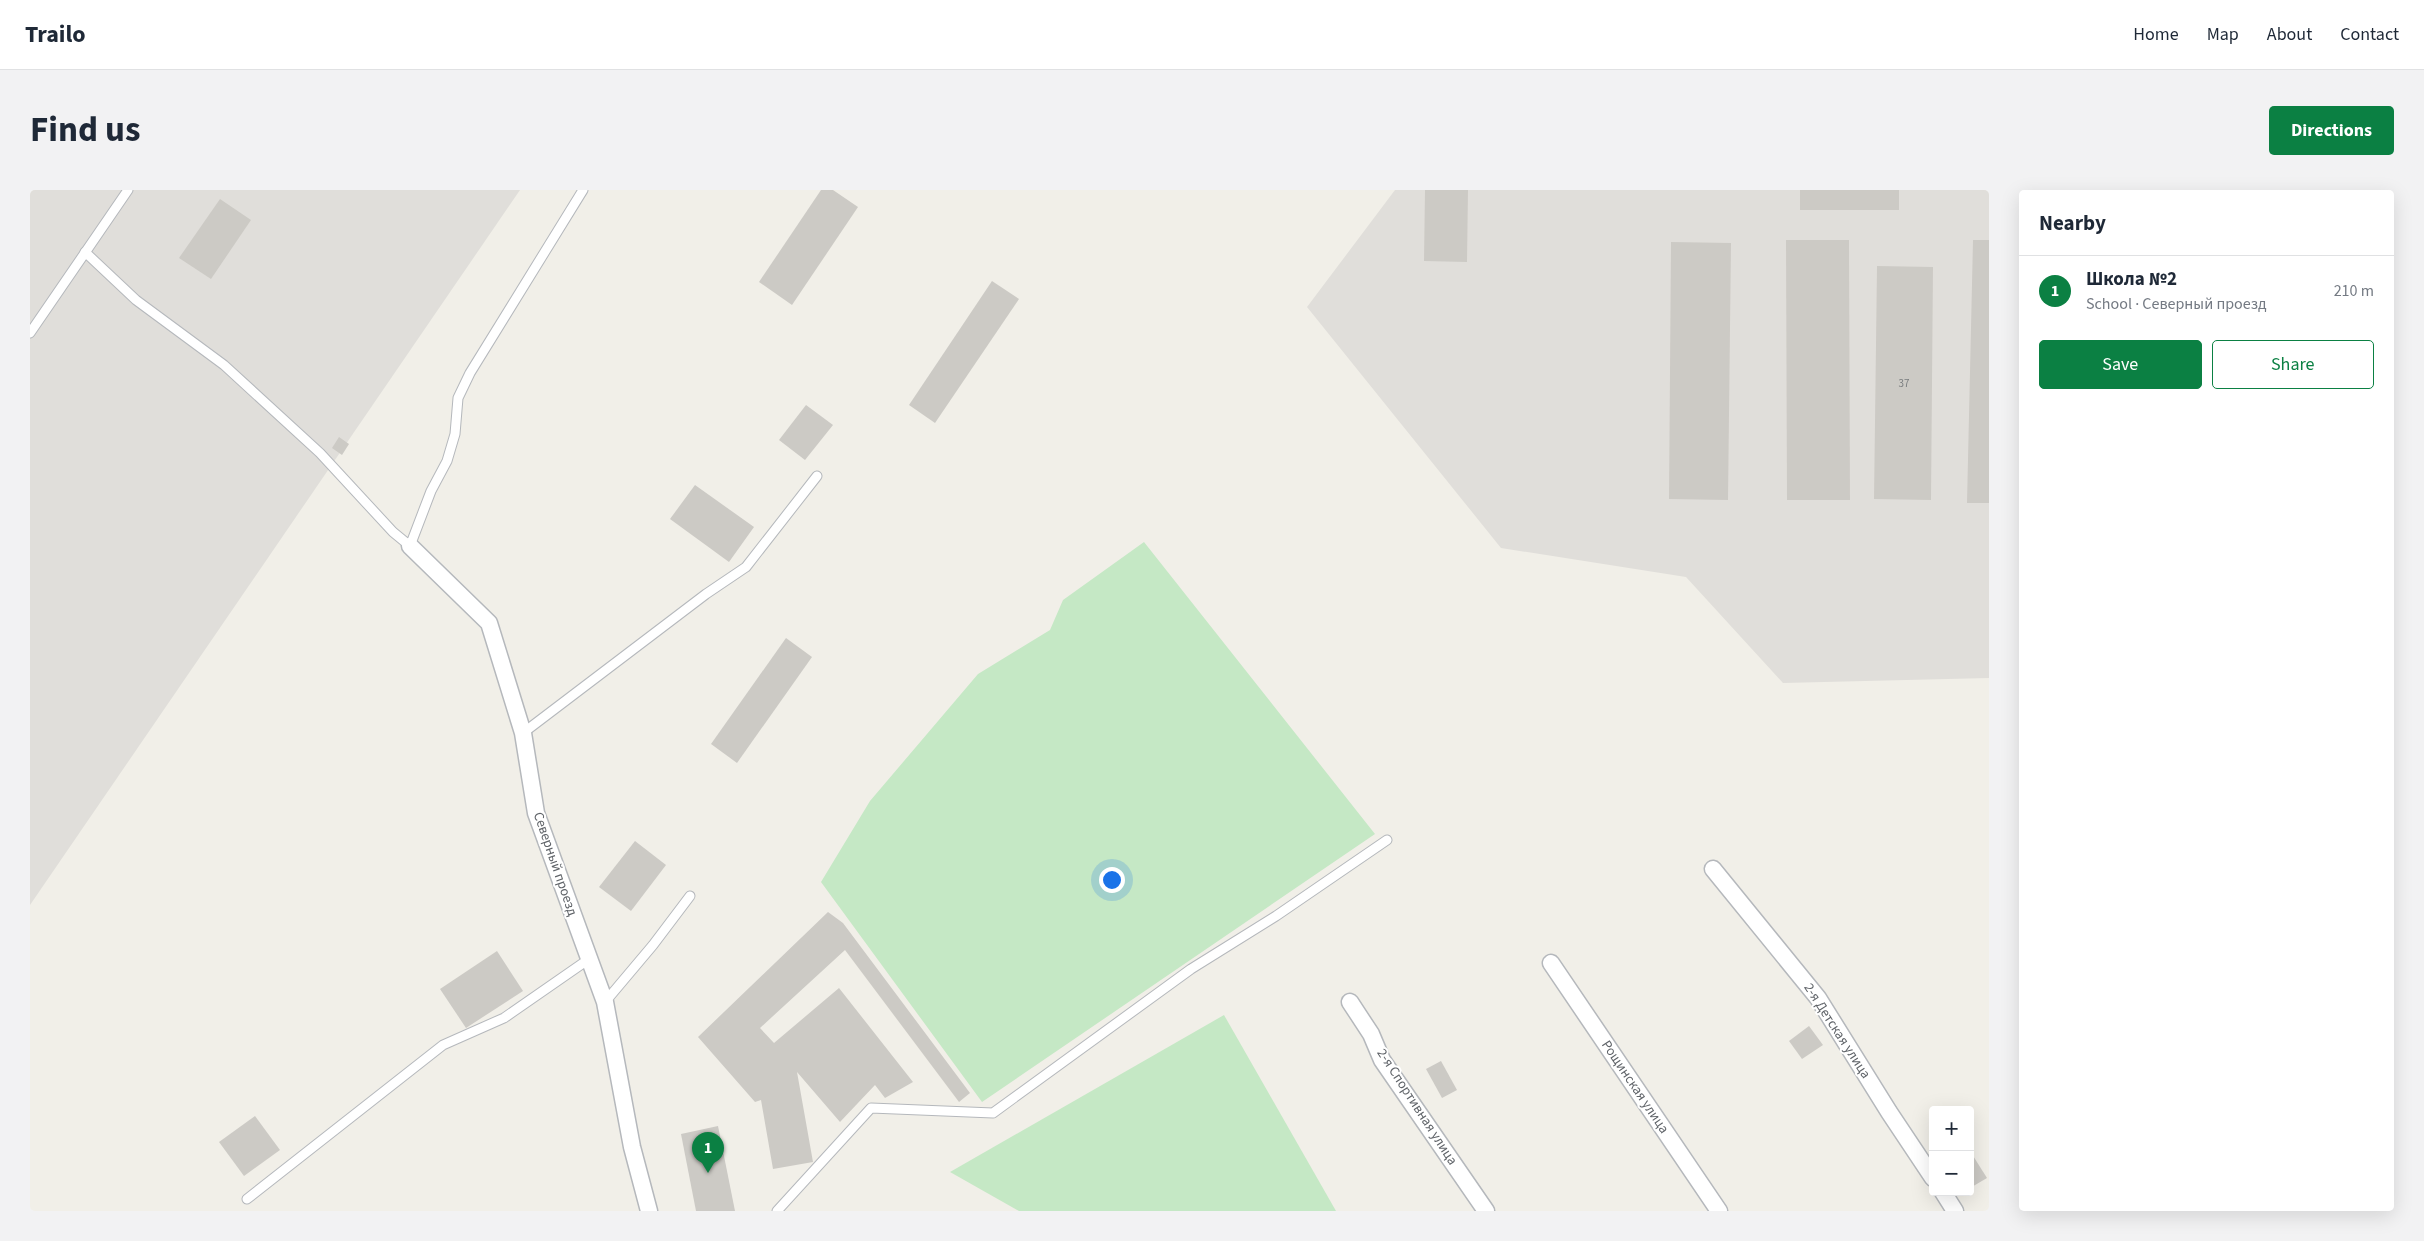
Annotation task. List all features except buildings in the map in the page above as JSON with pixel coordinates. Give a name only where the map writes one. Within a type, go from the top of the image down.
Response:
[{"type":"street","name":"Северный проезд","points":[[410,546],[489,623],[523,733],[536,813],[605,1002],[632,1147],[649,1211]]},
{"type":"street","name":"2-я Детская улица","points":[[1713,869],[1818,998],[1929,1172]]},
{"type":"street","name":"Рощинская улица","points":[[1551,963],[1719,1211]]},
{"type":"street","name":"2-я Спортивная улица","points":[[1350,1002],[1371,1034],[1382,1060],[1486,1211]]},
{"type":"street","points":[[1945,1196],[1955,1211]]},
{"type":"lane","points":[[30,333],[128,190]]},
{"type":"lane","points":[[85,252],[136,300],[224,365],[320,453],[393,532],[410,546],[431,491],[447,461],[455,434],[458,398],[470,373],[583,190]]},
{"type":"lane","points":[[523,733],[706,594],[746,567],[817,476]]},
{"type":"lane","points":[[777,1211],[871,1108],[993,1113],[1191,969],[1276,916],[1386,840]]},
{"type":"lane","points":[[605,1002],[653,945],[690,896]]},
{"type":"lane","points":[[247,1199],[444,1046],[504,1018],[589,958]]},
{"type":"shaded area","points":[[30,190],[520,190],[30,905]]},
{"type":"shaded area","points":[[1395,190],[1989,190],[1989,678],[1783,683],[1686,577],[1501,548],[1307,307]]},
{"type":"green space","points":[[1144,542],[1375,834],[982,1102],[821,882],[870,801],[978,674],[1050,630],[1063,600]]},
{"type":"green space","points":[[1224,1015],[1336,1211],[1019,1211],[950,1172]]},
{"type":"place","name":"Школа №2","points":[[708,1173]]}]
